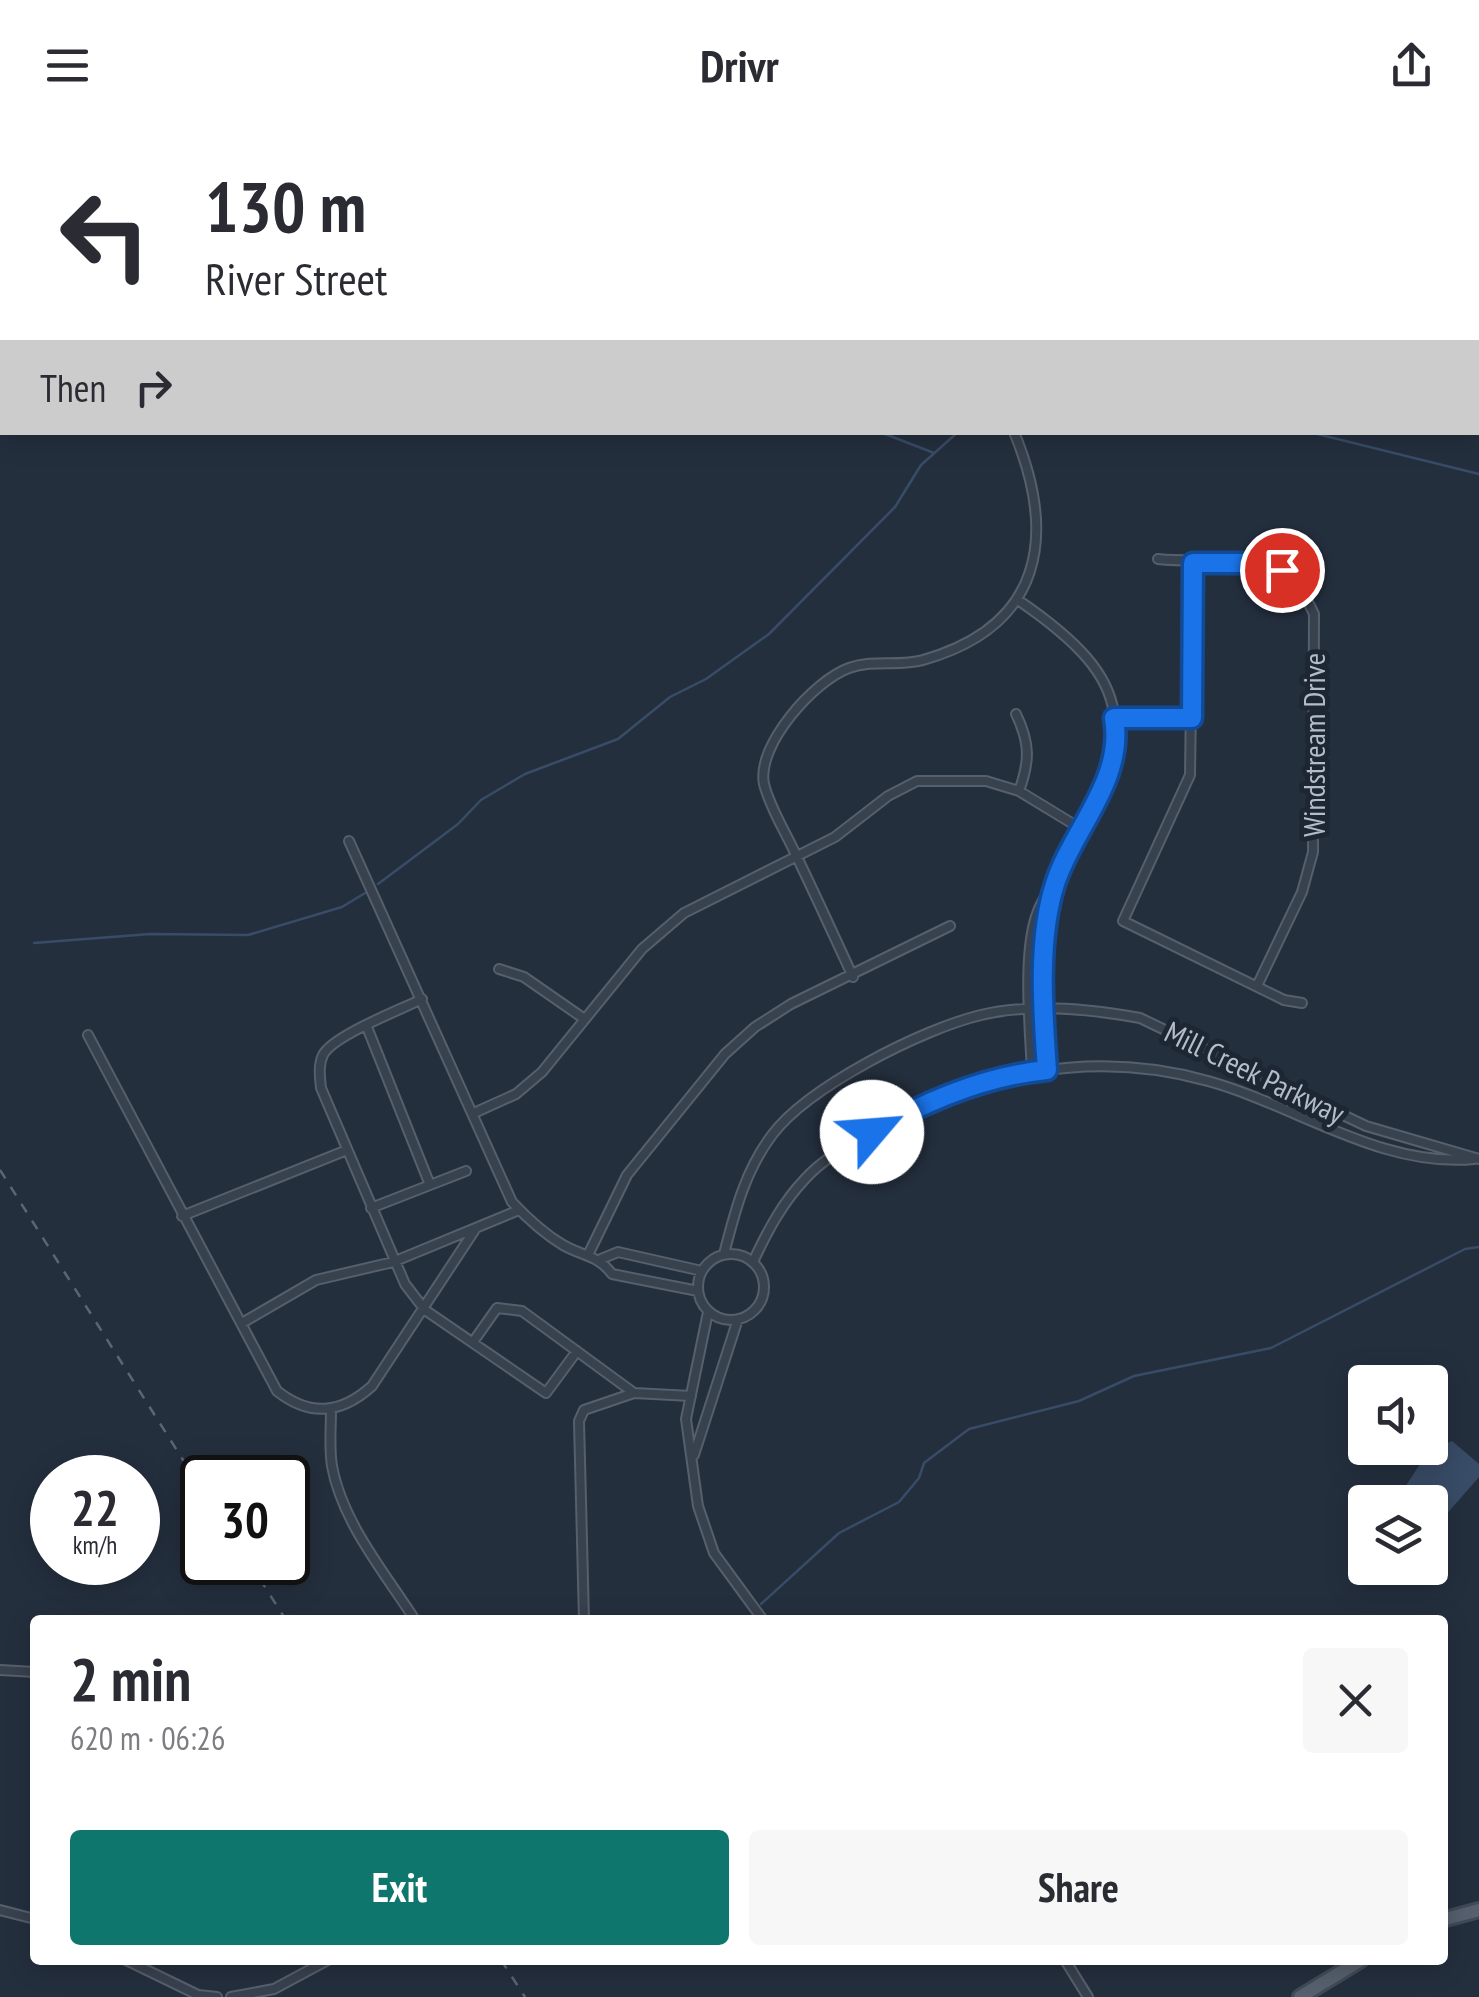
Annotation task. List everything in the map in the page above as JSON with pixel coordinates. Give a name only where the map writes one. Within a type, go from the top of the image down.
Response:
[{"type":"main road","points":[[1448,1918],[1479,1910]]},
{"type":"main road","points":[[1300,1997],[1353,1965]]},
{"type":"street","points":[[853,977],[764,782],[765,756],[776,730],[844,669],[880,660],[917,662],[952,651],[988,630],[1018,600],[1032,562],[1039,519],[1033,478],[1015,435]]},
{"type":"street","name":"Windstream Drive","points":[[1158,559],[1259,563],[1282,570],[1303,589],[1314,614],[1313,852],[1302,892],[1257,986]]},
{"type":"street","points":[[1193,563],[1190,775],[1123,921],[1257,986],[1302,1003]]},
{"type":"street","points":[[1018,600],[1087,654],[1108,682],[1114,718],[1107,775],[1032,928],[1032,1072]]},
{"type":"street","points":[[1016,714],[1028,740],[1028,766],[1019,791]]},
{"type":"street","points":[[1114,718],[1192,718]]},
{"type":"street","points":[[474,1113],[516,1094],[542,1072],[642,950],[684,913],[836,837],[888,796],[917,781],[986,780],[1019,791],[1083,830]]},
{"type":"street","points":[[350,841],[512,1202],[536,1228],[588,1255],[602,1259],[618,1252],[702,1270]]},
{"type":"street","points":[[1047,1070],[1047,927],[1055,884]]},
{"type":"street","points":[[588,1255],[627,1176],[725,1054],[755,1027],[791,1004],[853,977],[950,926]]},
{"type":"street","points":[[499,970],[524,977],[583,1018]]},
{"type":"street","points":[[422,999],[324,1051],[320,1066],[321,1088],[393,1262],[425,1310],[546,1393],[576,1351]]},
{"type":"street","name":"Mill Creek Parkway","points":[[724,1254],[750,1169],[796,1108],[844,1076],[980,1015],[1099,1010],[1165,1026],[1366,1126],[1479,1159],[1443,1162],[1398,1153],[1204,1080],[1132,1068],[1006,1074],[895,1119],[824,1161],[780,1210],[753,1262]]},
{"type":"street","points":[[367,1027],[430,1185]]},
{"type":"street","points":[[88,1035],[276,1390],[308,1409],[332,1410],[357,1400],[372,1386],[476,1228]]},
{"type":"street","points":[[182,1216],[347,1150]]},
{"type":"street","points":[[371,1208],[466,1172]]},
{"type":"street","points":[[242,1323],[316,1280],[393,1262],[519,1210]]},
{"type":"street","points":[[724,1254],[753,1262],[764,1280],[764,1292],[753,1312],[738,1319],[720,1319],[708,1312],[698,1291],[702,1270],[724,1254]]},
{"type":"street","points":[[602,1259],[612,1274],[698,1291]]},
{"type":"street","points":[[473,1342],[497,1308],[522,1311],[634,1393]]},
{"type":"street","points":[[708,1312],[686,1418],[698,1506],[714,1552],[759,1615]]},
{"type":"street","points":[[693,1459],[738,1319]]},
{"type":"street","points":[[584,1615],[579,1421],[584,1410],[634,1393],[690,1396]]},
{"type":"street","points":[[332,1410],[332,1462],[337,1485],[359,1532],[412,1615]]},
{"type":"street","points":[[0,1670],[30,1672]]},
{"type":"street","points":[[0,1910],[30,1918]]},
{"type":"street","points":[[136,1965],[198,1996],[217,1997]]},
{"type":"street","points":[[231,1997],[274,1989],[319,1965]]},
{"type":"street","points":[[1067,1965],[1088,1997]]},
{"type":"water","points":[[1452,1441],[1479,1464],[1479,1477],[1448,1512],[1448,1485],[1406,1485],[1419,1465],[1448,1465],[1448,1443]]},
{"type":"waterway","points":[[888,435],[934,453]]},
{"type":"waterway","points":[[378,884],[458,824],[481,800],[525,774],[618,739],[670,697],[706,679],[769,634],[895,507],[921,465],[955,435]]},
{"type":"waterway","points":[[1321,435],[1479,474]]},
{"type":"waterway","points":[[34,943],[150,934],[248,935],[342,907],[365,893]]},
{"type":"waterway","points":[[761,1604],[839,1533],[899,1502],[919,1478],[924,1463],[969,1429],[1079,1401],[1134,1376],[1271,1348],[1465,1249],[1479,1247]]},
{"type":"railway","points":[[0,1170],[180,1455]]},
{"type":"railway","points":[[264,1585],[283,1615]]},
{"type":"railway","points":[[504,1965],[525,1997]]},
{"type":"route","points":[[872,1132],[959,1090],[1006,1074],[1047,1070],[1047,927],[1055,884],[1107,775],[1116,729],[1114,718],[1192,718],[1193,563],[1259,563],[1282,570]]}]
